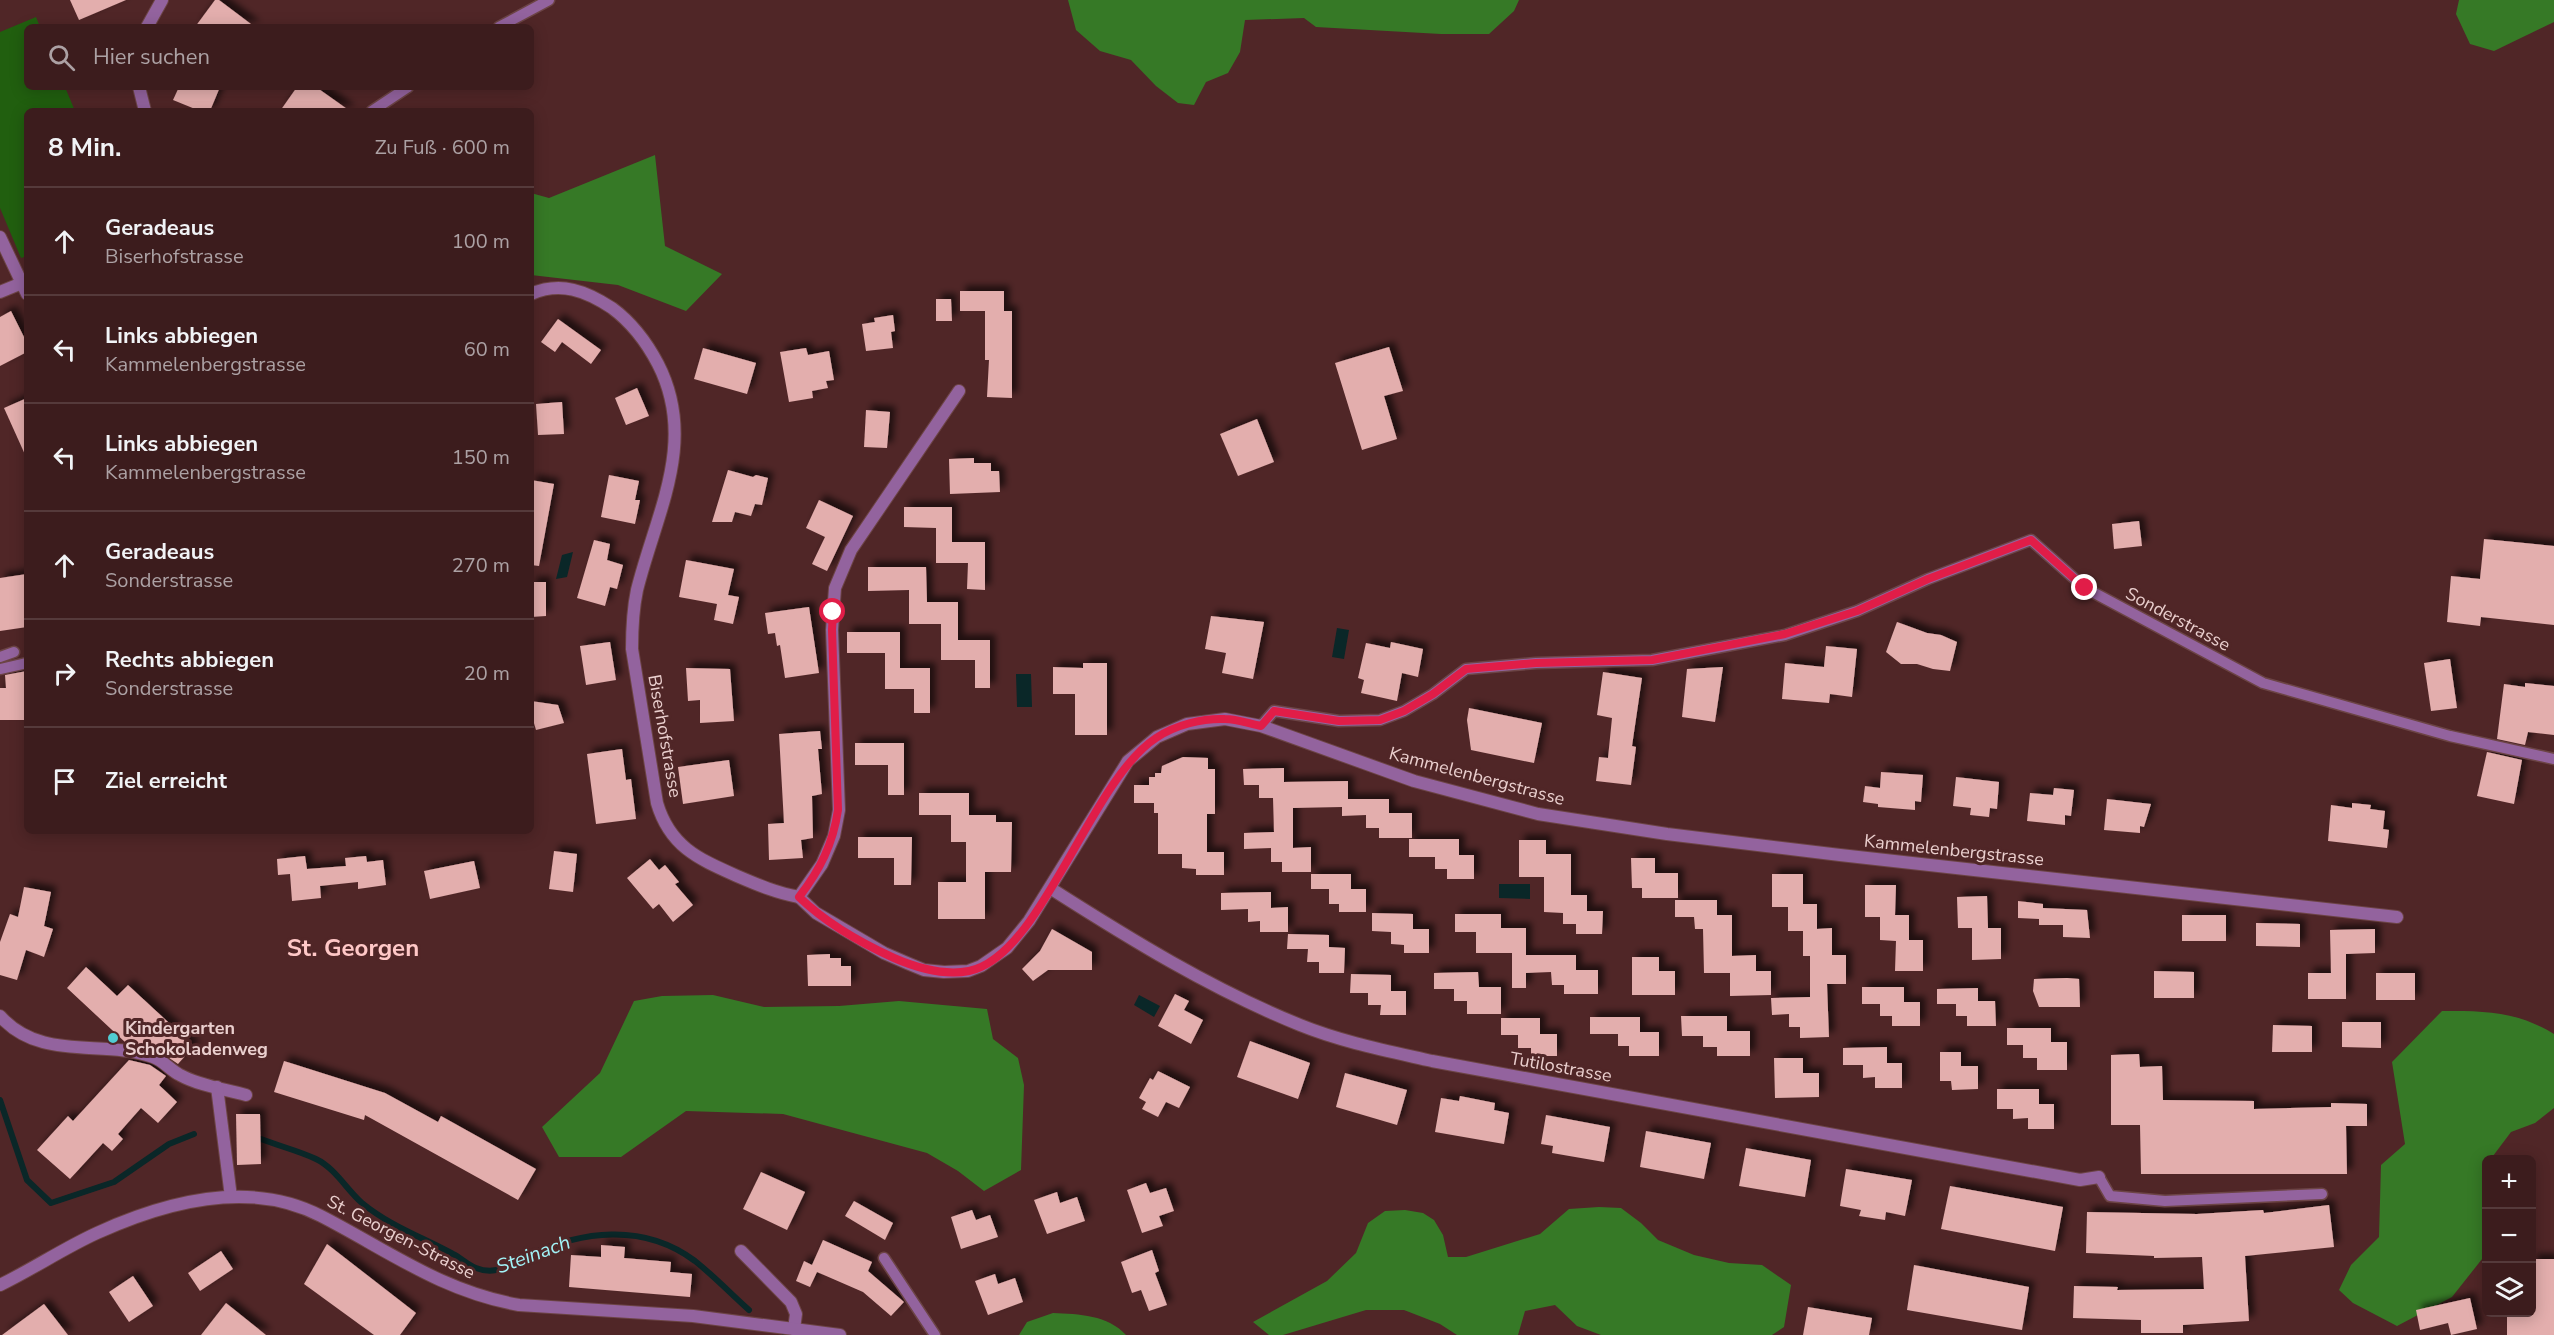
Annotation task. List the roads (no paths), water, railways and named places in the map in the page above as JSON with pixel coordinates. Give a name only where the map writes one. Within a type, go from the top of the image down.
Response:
[{"type":"street","points":[[149,24],[162,0]]},
{"type":"street","points":[[140,90],[144,108]]},
{"type":"street","points":[[0,237],[24,286]]},
{"type":"street","name":"Biserhofstrasse","points":[[534,293],[544,288],[558,287],[582,291],[620,315],[642,338],[654,356],[663,373],[670,397],[675,421],[675,456],[637,591],[632,628],[651,770],[662,819],[677,839],[698,858],[777,893],[799,897]]},
{"type":"street","points":[[0,292],[24,288]]},
{"type":"street","points":[[799,897],[822,864],[834,836],[838,810],[832,630],[835,588],[851,550],[959,391]]},
{"type":"street","name":"Kammelenbergstrasse","points":[[799,897],[816,913],[884,953],[924,970],[968,971],[981,966],[1007,948],[1029,921],[1128,761],[1157,737],[1187,724],[1225,719],[1261,726],[1414,781],[1538,814],[1667,834],[1828,854],[2397,917]]},
{"type":"street","name":"Tutilostrasse","points":[[1050,888],[1123,934],[1222,990],[1301,1025],[1358,1044],[1432,1061],[2080,1180],[2099,1177]]},
{"type":"street","points":[[0,1016],[27,1038],[43,1043],[144,1055],[161,1061],[180,1075],[246,1095]]},
{"type":"street","points":[[217,1087],[231,1197]]},
{"type":"street","name":"St. Georgen-Strasse","points":[[0,1285],[120,1223],[174,1206],[231,1197],[277,1200],[306,1209],[447,1284],[494,1300],[528,1306],[693,1316],[762,1330],[792,1329],[840,1335]]},
{"type":"street","points":[[741,1251],[791,1302],[796,1314],[792,1329]]},
{"type":"lane","points":[[505,24],[549,0]]},
{"type":"lane","points":[[376,108],[404,90]]},
{"type":"lane","name":"Sonderstrasse","points":[[1261,726],[1274,711],[1339,721],[1380,720],[1404,711],[1433,694],[1466,669],[1536,663],[1652,660],[1785,634],[1857,611],[1928,579],[2031,540],[2085,588],[2263,683],[2450,736],[2554,759]]},
{"type":"lane","points":[[0,657],[14,652]]},
{"type":"lane","points":[[0,669],[24,664]]},
{"type":"lane","points":[[2099,1177],[2110,1196],[2165,1201],[2322,1194]]},
{"type":"lane","points":[[884,1258],[935,1335]]},
{"type":"water","points":[[573,552],[567,577],[556,579],[562,555]]},
{"type":"water","points":[[1337,628],[1349,630],[1344,659],[1332,657]]},
{"type":"water","points":[[1016,674],[1031,674],[1032,707],[1017,707]]},
{"type":"water","points":[[1499,884],[1530,884],[1530,899],[1499,898]]},
{"type":"water","points":[[1139,995],[1160,1006],[1154,1017],[1134,1005]]},
{"type":"waterway","name":"Steinach","points":[[0,1100],[27,1180],[51,1203],[114,1182],[169,1144],[194,1134]]},
{"type":"waterway","name":"Steinach","points":[[261,1139],[303,1153],[323,1163],[335,1173],[356,1198],[373,1211],[476,1268],[496,1270],[548,1247],[590,1236],[633,1236],[654,1240],[695,1261],[749,1310]]},
{"type":"place","name":"Kindergarten Schokoladenweg","points":[[113,1038]]},
{"type":"district","name":"St. Georgen","points":[[353,948]]}]
